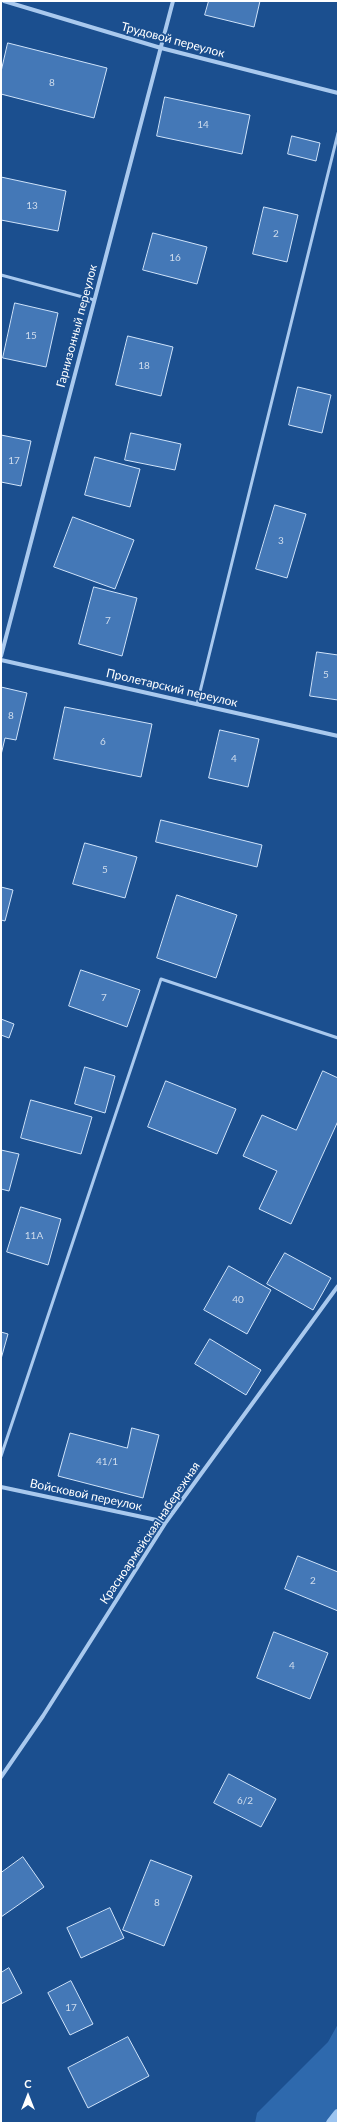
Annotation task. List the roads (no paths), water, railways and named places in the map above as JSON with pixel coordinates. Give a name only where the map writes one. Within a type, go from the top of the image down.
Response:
[{"type":"street","name":"Трудовой переулок","points":[[4,1],[160,48],[338,93]]},
{"type":"street","name":"Гарнизонный переулок","points":[[1,656],[173,1]]},
{"type":"street","name":"Пролетарский переулок","points":[[1,660],[338,736]]},
{"type":"street","name":"Красноармейская набережная","points":[[1,1777],[43,1716],[166,1522],[338,1286]]},
{"type":"street","name":"Войсковой переулок","points":[[1,1487],[166,1522]]},
{"type":"lane","points":[[197,704],[338,133]]},
{"type":"lane","points":[[1,276],[94,300]]},
{"type":"lane","points":[[1,1456],[161,979],[338,1038]]},
{"type":"waterway","points":[[331,2123],[338,2114]]}]
